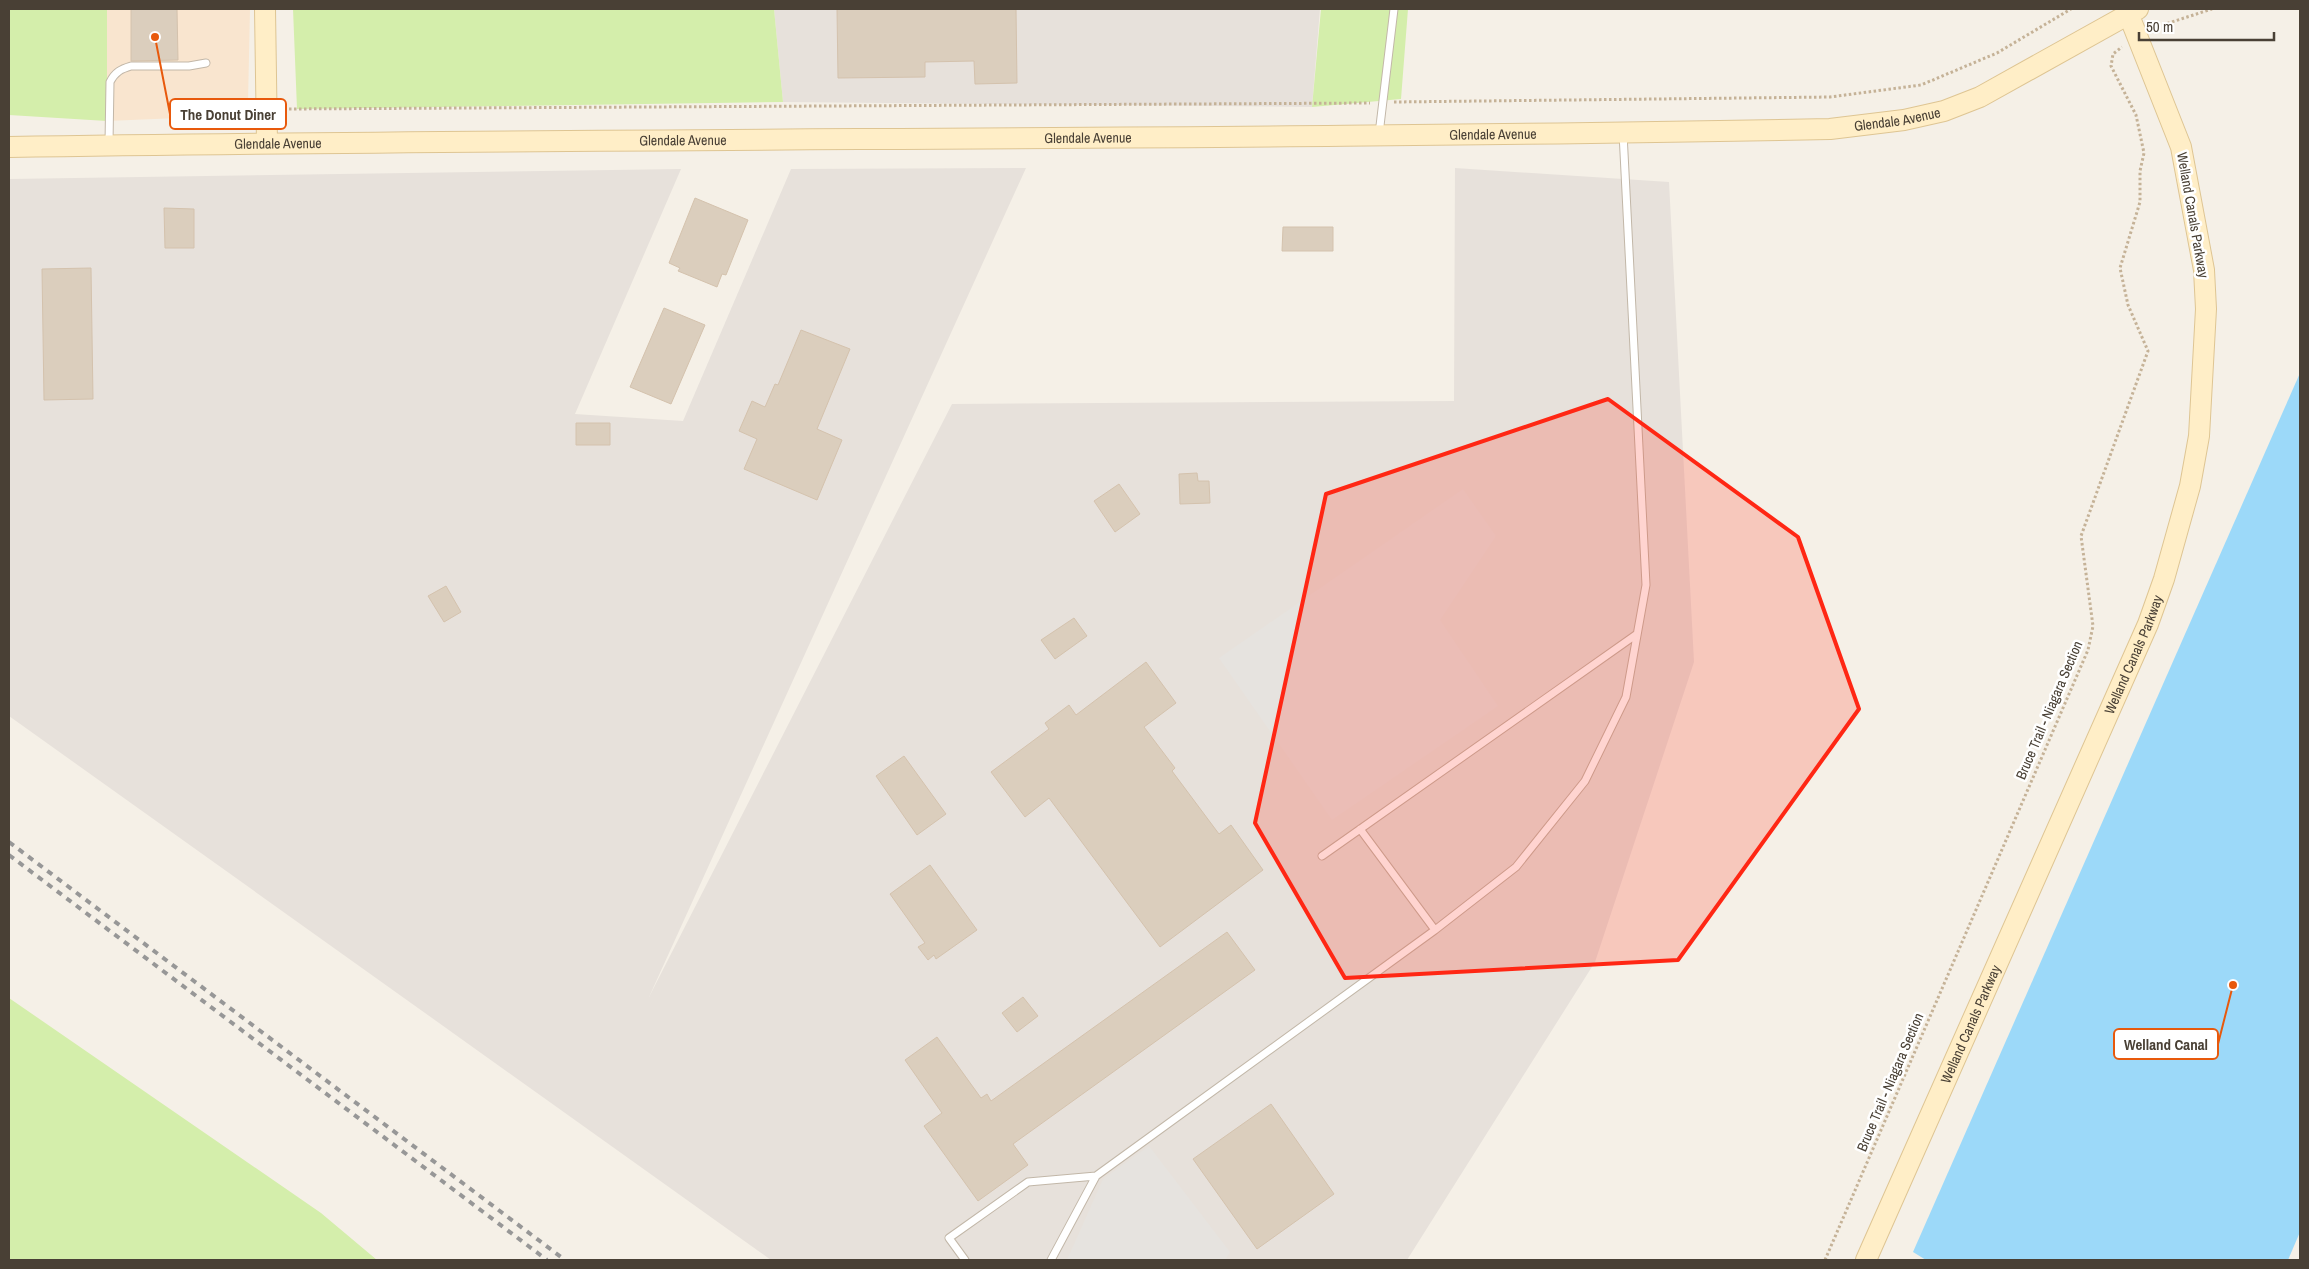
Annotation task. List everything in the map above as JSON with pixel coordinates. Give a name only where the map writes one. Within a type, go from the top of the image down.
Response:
[{"type":"main road","points":[[265,9],[266,143]]},
{"type":"main road","name":"Welland Canals Parkway","points":[[1866,1260],[2148,624],[2164,579],[2190,486],[2199,436],[2205,347],[2204,270],[2181,147],[2138,36],[2133,11]]},
{"type":"main road","name":"Glendale Avenue","points":[[9,147],[266,143],[1378,137],[1830,129],[1904,120],[1944,111],[1980,97],[2133,11]]},
{"type":"lane","points":[[1378,137],[1394,9]]},
{"type":"lane","points":[[109,146],[110,82],[114,75],[122,69],[131,66],[206,63]]},
{"type":"lane","points":[[1051,1260],[1096,1176],[1435,930],[1516,867],[1585,781],[1626,697],[1646,585],[1622,133]]},
{"type":"lane","points":[[1322,856],[1637,634]]},
{"type":"lane","points":[[1360,829],[1435,930]]},
{"type":"lane","points":[[965,1260],[948,1238],[1028,1182],[1096,1176]]},
{"type":"path","points":[[266,110],[1830,97],[1921,85],[1997,53],[2071,9]]},
{"type":"path","name":"Bruce Trail - Niagara Section","points":[[1825,1260],[2088,650],[2093,626],[2081,536],[2148,351],[2128,305],[2120,268],[2140,202],[2140,171],[2144,153],[2136,115],[2111,66],[2113,54],[2138,36],[2160,24],[2212,9]]},
{"type":"highlighted area","points":[[1608,399],[1798,537],[1859,709],[1678,960],[1345,978],[1255,823],[1326,494]]},
{"type":"shaded area","points":[[107,9],[250,9],[248,103],[227,116],[107,121]]},
{"type":"shaded area","points":[[774,9],[1320,9],[1312,107],[783,102]]},
{"type":"shaded area","points":[[1026,168],[649,997],[952,404],[1454,401],[1455,168],[1669,182],[1694,662],[1595,962],[1407,1260],[771,1260],[9,716],[9,179],[681,169],[575,414],[683,421],[791,169]]},
{"type":"shaded area","points":[[1463,489],[1496,536],[1440,620],[1498,706],[1332,820],[1219,658]]},
{"type":"shaded area","points":[[1149,1146],[1230,1252],[1225,1260],[1067,1260],[1103,1179]]},
{"type":"green space","points":[[9,9],[107,9],[107,121],[9,115]]},
{"type":"green space","points":[[293,9],[774,9],[783,102],[297,109]]},
{"type":"green space","points":[[1321,9],[1408,9],[1401,99],[1312,107]]},
{"type":"green space","points":[[9,998],[321,1213],[377,1260],[9,1260]]},
{"type":"water","points":[[2300,373],[2300,1232],[2288,1260],[1926,1260],[1913,1252]]},
{"type":"building","points":[[131,9],[177,9],[178,60],[131,61]]},
{"type":"building","points":[[837,9],[1016,9],[1017,83],[975,84],[974,61],[925,62],[925,77],[838,78]]},
{"type":"building","points":[[695,198],[748,220],[726,275],[722,274],[717,287],[678,271],[680,268],[669,263]]},
{"type":"building","points":[[164,208],[194,209],[194,248],[165,248]]},
{"type":"building","points":[[1283,227],[1333,227],[1333,251],[1282,251]]},
{"type":"building","points":[[91,268],[93,399],[44,400],[42,269]]},
{"type":"building","points":[[664,308],[705,325],[671,404],[630,387]]},
{"type":"building","points":[[801,330],[850,349],[817,429],[842,440],[817,500],[744,469],[757,439],[739,431],[752,401],[765,407],[775,384],[778,385]]},
{"type":"building","points":[[576,423],[610,423],[610,445],[576,445]]},
{"type":"building","points":[[1197,473],[1198,481],[1209,481],[1210,503],[1180,504],[1179,474]]},
{"type":"building","points":[[1119,484],[1140,514],[1115,532],[1094,501]]},
{"type":"building","points":[[446,586],[461,612],[444,622],[428,596]]},
{"type":"building","points":[[1074,618],[1087,636],[1055,659],[1041,640]]},
{"type":"building","points":[[1146,662],[1176,703],[1144,727],[1175,768],[1172,771],[1219,834],[1231,825],[1263,870],[1160,947],[1049,798],[1025,817],[991,772],[1049,729],[1045,723],[1069,705],[1076,715]]},
{"type":"building","points":[[904,756],[946,814],[917,835],[876,776]]},
{"type":"building","points":[[930,865],[977,930],[936,959],[934,955],[928,960],[918,947],[925,943],[890,894]]},
{"type":"building","points":[[1227,932],[1255,970],[1013,1144],[1028,1165],[978,1201],[924,1126],[942,1113],[905,1060],[937,1037],[981,1098],[987,1094],[991,1101]]},
{"type":"building","points":[[1023,997],[1038,1016],[1017,1032],[1002,1013]]},
{"type":"building","points":[[1271,1104],[1334,1194],[1257,1249],[1193,1159]]},
{"type":"railway","points":[[9,842],[565,1260]]},
{"type":"railway","points":[[9,855],[547,1260]]},
{"type":"place","name":"The Donut Diner","points":[[155,37]]},
{"type":"place","name":"Welland Canal","points":[[2233,985]]}]
